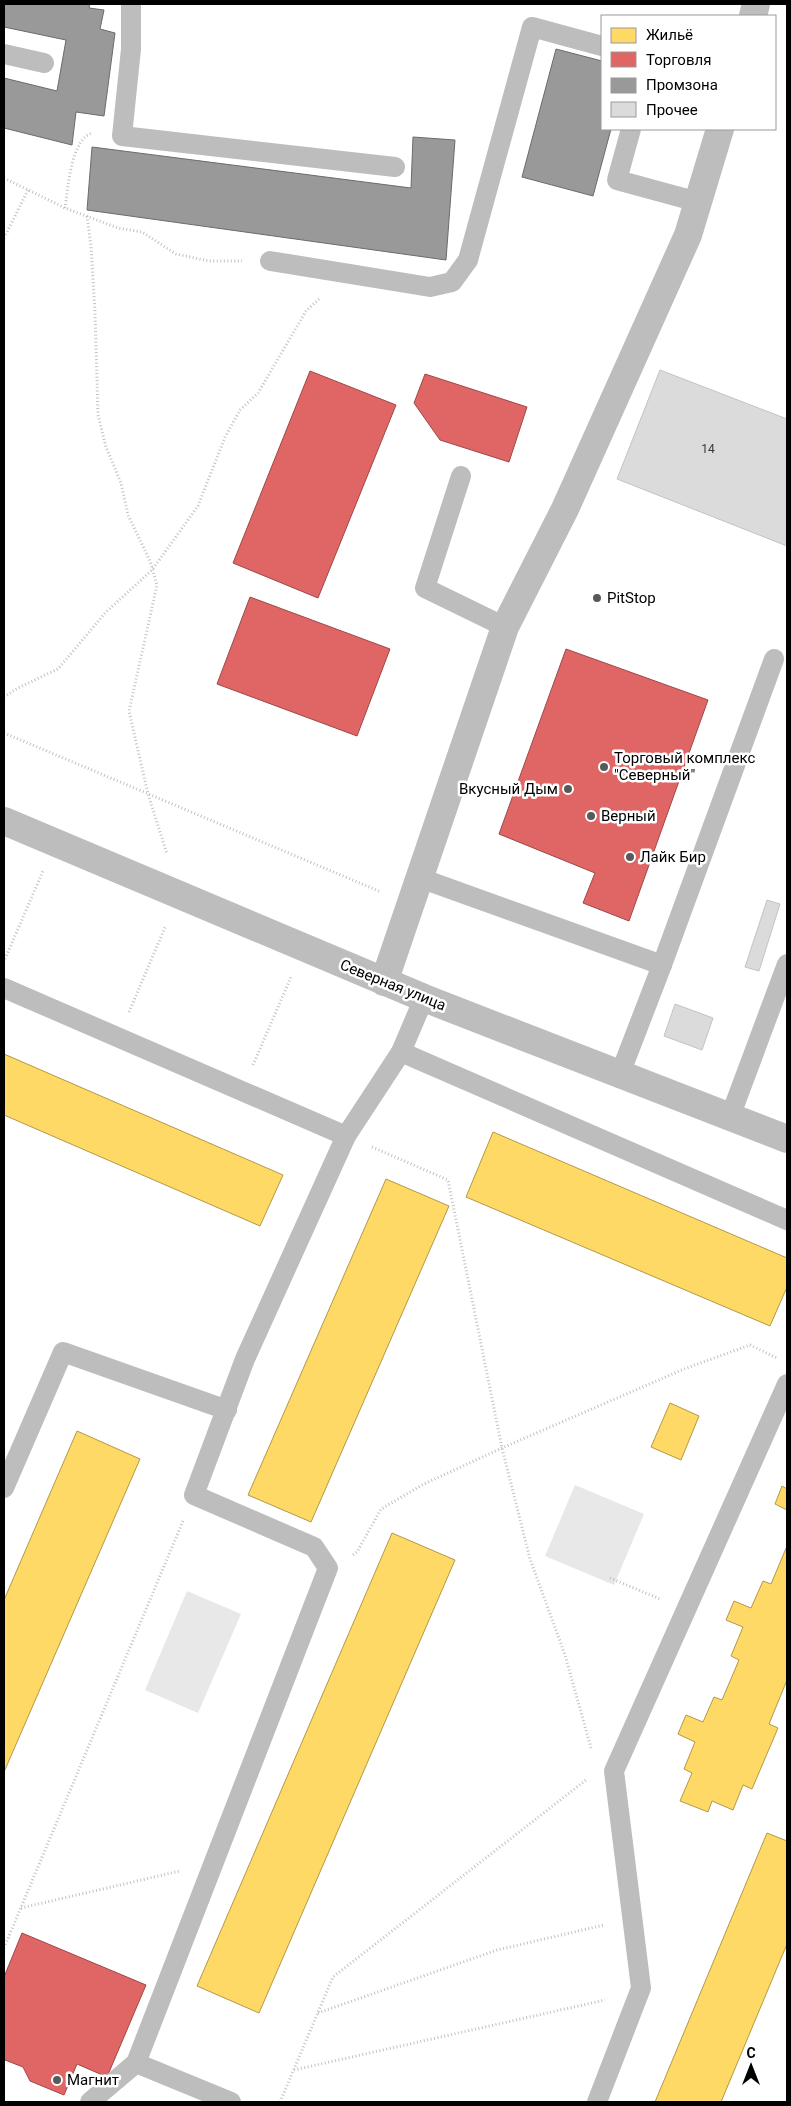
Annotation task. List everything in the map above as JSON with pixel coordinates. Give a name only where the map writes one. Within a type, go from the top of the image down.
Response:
[{"type":"street","points":[[384,982],[505,627],[569,500],[688,235],[720,130]]},
{"type":"street","name":"Северная улица","points":[[4,821],[384,982],[787,1138]]},
{"type":"lane","points":[[132,4],[131,50],[122,136],[395,166]]},
{"type":"lane","points":[[270,261],[430,287],[452,282],[468,260],[532,27],[601,46]]},
{"type":"lane","points":[[4,54],[44,63]]},
{"type":"lane","points":[[631,130],[618,180],[698,202]]},
{"type":"lane","points":[[461,476],[425,588],[505,627]]},
{"type":"lane","points":[[620,1074],[774,660]]},
{"type":"lane","points":[[420,878],[662,965]]},
{"type":"lane","points":[[730,1116],[787,964]]},
{"type":"lane","points":[[4,988],[346,1136]]},
{"type":"lane","points":[[90,2102],[136,2063],[328,1568],[314,1547],[194,1495],[246,1359],[346,1136],[401,1052],[424,998]]},
{"type":"lane","points":[[401,1052],[787,1220]]},
{"type":"lane","points":[[4,1488],[64,1352],[227,1410]]},
{"type":"lane","points":[[597,2102],[642,1988],[611,1768],[686,1610],[787,1384]]},
{"type":"lane","points":[[136,2063],[231,2102]]},
{"type":"path","points":[[65,208],[72,166],[79,143],[88,134],[98,132],[122,136]]},
{"type":"path","points":[[4,178],[65,208],[118,228],[142,232],[176,254],[209,261],[270,261]]},
{"type":"path","points":[[4,238],[28,190]]},
{"type":"path","points":[[87,216],[95,312],[98,414],[106,447],[120,483],[128,516],[157,585],[129,712],[148,794],[179,895],[118,1037]]},
{"type":"path","points":[[4,696],[58,669],[106,612],[152,570],[198,506],[225,437],[240,410],[258,393],[306,311],[315,300],[324,296]]},
{"type":"path","points":[[4,733],[411,904]]},
{"type":"path","points":[[4,962],[55,843]]},
{"type":"path","points":[[242,1091],[304,948]]},
{"type":"path","points":[[280,2102],[333,1977],[611,1768],[592,1752],[565,1656],[530,1559],[502,1448],[448,1180],[346,1136]]},
{"type":"path","points":[[328,1568],[358,1552],[382,1509],[424,1484],[684,1369],[750,1345],[780,1359]]},
{"type":"path","points":[[4,1948],[6,1937],[20,1908],[194,1495]]},
{"type":"path","points":[[610,1578],[686,1610]]},
{"type":"path","points":[[20,1908],[214,1863]]},
{"type":"path","points":[[318,2013],[497,1950],[633,1918]]},
{"type":"path","points":[[294,2070],[640,1992]]},
{"type":"shaded area","points":[[575,1485],[644,1514],[614,1585],[545,1556]]},
{"type":"shaded area","points":[[187,1591],[241,1614],[198,1713],[145,1690]]},
{"type":"building: Жильё","points":[[4,1054],[283,1175],[260,1226],[4,1115]]},
{"type":"building: Жильё","points":[[493,1132],[787,1258],[787,1287],[770,1326],[466,1197]]},
{"type":"building: Жильё","points":[[386,1179],[449,1206],[311,1522],[248,1495]]},
{"type":"building: Жильё","points":[[670,1403],[699,1416],[681,1460],[651,1447]]},
{"type":"building: Жильё","points":[[77,1431],[140,1459],[4,1772],[4,1600]]},
{"type":"building: Жильё","points":[[782,1486],[787,1489],[787,1510],[775,1504]]},
{"type":"building: Жильё","points":[[392,1533],[455,1560],[259,2013],[197,1986]]},
{"type":"building: Жильё","points":[[787,1546],[787,1680],[769,1724],[778,1728],[752,1789],[743,1785],[733,1810],[712,1801],[708,1812],[680,1801],[692,1773],[684,1769],[695,1742],[678,1734],[686,1715],[703,1722],[714,1697],[722,1700],[739,1660],[731,1656],[743,1627],[726,1620],[734,1601],[751,1608],[763,1581],[771,1584]]},
{"type":"building: Жильё","points":[[767,1833],[787,1841],[787,1944],[721,2102],[655,2102]]},
{"type":"building: Торговля","points":[[310,371],[396,405],[318,598],[233,563]]},
{"type":"building: Торговля","points":[[425,374],[527,407],[509,462],[440,440],[414,403]]},
{"type":"building: Торговля","points":[[250,597],[390,649],[357,736],[217,684]]},
{"type":"building: Торговля","name":"Торговый комплекс \"Северный\"","points":[[566,649],[708,700],[629,921],[583,903],[595,873],[499,834]]},
{"type":"building: Торговля","points":[[22,1933],[146,1985],[107,2077],[77,2064],[64,2095],[30,2081],[23,2067],[5,2060],[4,2063],[4,1977]]},
{"type":"building: Промзона","points":[[4,4],[90,4],[89,8],[104,10],[100,29],[115,33],[104,116],[76,112],[72,145],[4,128],[4,78],[57,91],[66,40],[4,27]]},
{"type":"building: Промзона","points":[[556,49],[601,61],[601,130],[611,130],[593,196],[522,177]]},
{"type":"building: Промзона","points":[[413,137],[455,140],[446,260],[87,210],[92,147],[411,188]]},
{"type":"building: Прочее","points":[[660,370],[787,419],[787,546],[617,479]]},
{"type":"building: Прочее","points":[[767,900],[780,904],[759,971],[745,967]]},
{"type":"building: Прочее","points":[[675,1004],[713,1018],[702,1050],[664,1036]]},
{"type":"place","name":"PitStop","points":[[597,598]]},
{"type":"place","name":"Торговый комплекс \"Северный\"","points":[[604,767]]},
{"type":"place","name":"Вкусный Дым","points":[[568,789]]},
{"type":"place","name":"Верный","points":[[591,816]]},
{"type":"place","name":"Лайк Бир","points":[[630,857]]},
{"type":"place","name":"Магнит","points":[[57,2080]]}]
